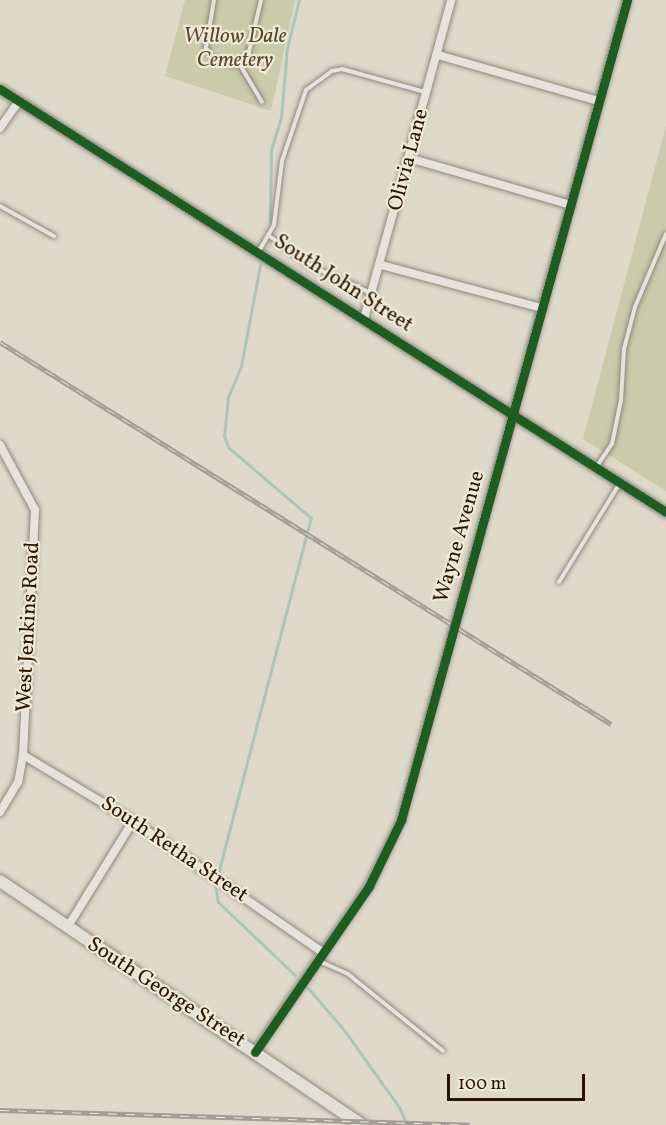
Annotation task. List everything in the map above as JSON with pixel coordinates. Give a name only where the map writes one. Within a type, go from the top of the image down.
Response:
[{"type":"main road","name":"South George Street","points":[[0,881],[362,1125]]},
{"type":"street","name":"Olivia Lane","points":[[364,319],[428,93],[451,0]]},
{"type":"street","name":"Wayne Avenue","points":[[255,1052],[321,951],[369,886],[401,820],[627,0]]},
{"type":"street","points":[[438,55],[598,101]]},
{"type":"street","name":"South John Street","points":[[0,89],[259,251],[666,512]]},
{"type":"street","points":[[0,128],[19,101]]},
{"type":"street","points":[[410,158],[571,205]]},
{"type":"street","points":[[381,265],[542,308]]},
{"type":"street","name":"West Jenkins Road","points":[[0,445],[35,510],[23,754],[18,782],[0,812]]},
{"type":"street","name":"South Retha Street","points":[[23,754],[133,821],[321,951]]},
{"type":"street","points":[[67,928],[133,821]]},
{"type":"lane","points":[[214,0],[206,48],[222,63],[239,63],[249,52],[261,0]]},
{"type":"lane","points":[[239,63],[262,102]]},
{"type":"lane","points":[[259,251],[274,225],[282,160],[306,90],[316,81],[342,69],[428,93]]},
{"type":"lane","points":[[0,206],[54,236]]},
{"type":"lane","points":[[597,467],[612,444],[624,349],[635,307],[666,234]]},
{"type":"lane","points":[[268,235],[311,266],[372,293]]},
{"type":"lane","points":[[559,582],[620,482]]},
{"type":"lane","points":[[316,959],[348,974],[443,1051]]},
{"type":"green space","name":"Willow Dale Cemetery","points":[[185,0],[295,0],[271,111],[165,76]]},
{"type":"green space","points":[[666,126],[666,491],[583,439]]},
{"type":"waterway","points":[[270,221],[271,150],[281,118],[287,48],[299,0]]},
{"type":"waterway","points":[[219,870],[311,518],[229,448],[224,436],[228,397],[241,366],[260,265]]},
{"type":"waterway","points":[[215,885],[218,902],[295,975]]},
{"type":"waterway","points":[[308,988],[344,1030],[399,1107],[407,1125]]},
{"type":"railway","points":[[0,342],[611,724]]},
{"type":"railway","points":[[0,1110],[470,1125]]},
{"type":"cycle path","points":[[255,1052],[369,886],[401,820],[627,0]]},
{"type":"cycle path","points":[[0,89],[666,512]]}]
